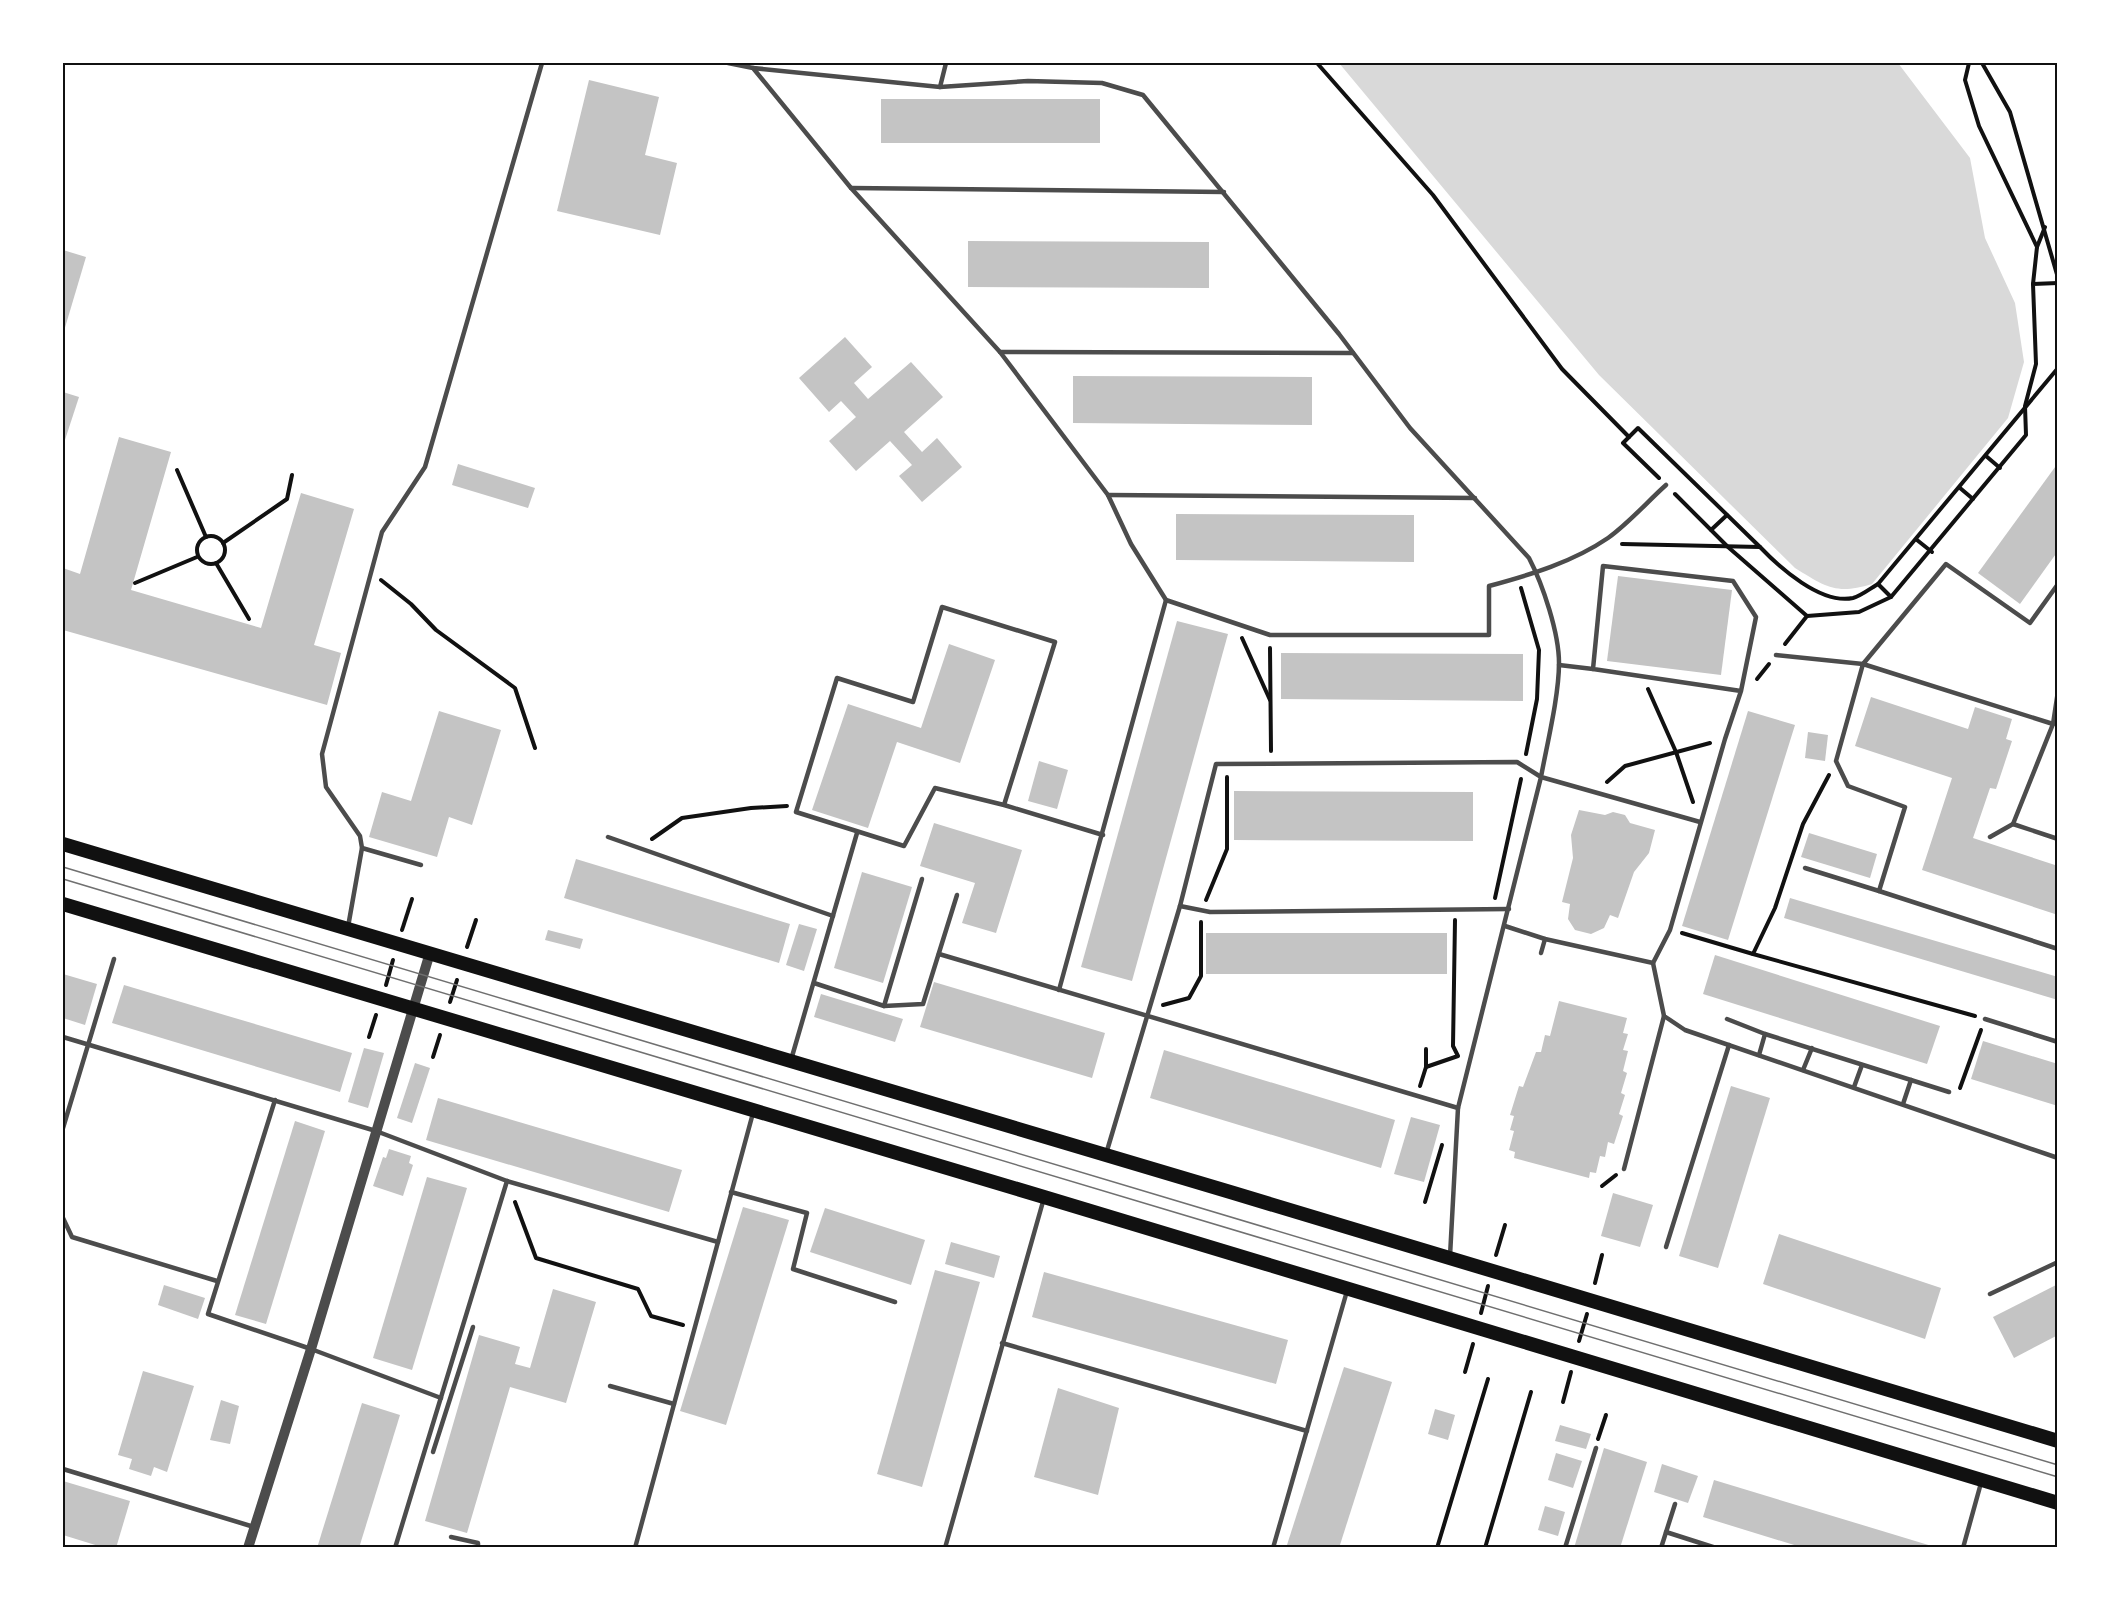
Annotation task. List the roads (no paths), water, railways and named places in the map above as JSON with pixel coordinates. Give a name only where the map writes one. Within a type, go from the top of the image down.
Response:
[{"type":"main road","points":[[63,844],[429,956],[1105,1157],[1493,1268],[2058,1441]]},
{"type":"main road","points":[[63,904],[1575,1356],[2058,1503]]},
{"type":"street","points":[[248,1548],[311,1349],[429,956]]},
{"type":"lane","points":[[728,63],[753,68],[940,87],[1028,81],[1102,83],[1143,95],[1224,192],[1410,428],[1529,558],[1537,573],[1557,646],[1559,665],[1541,777],[1458,1108],[1450,1256]]},
{"type":"lane","points":[[940,87],[946,63]]},
{"type":"lane","points":[[348,930],[362,848],[360,836],[327,787],[322,754],[382,532],[425,467],[541,64]]},
{"type":"lane","points":[[753,68],[851,188],[1000,352],[1108,495],[1131,544],[1166,600],[1237,626],[1270,635],[1489,635],[1489,586],[1537,573],[1598,544],[1610,537],[1666,485]]},
{"type":"lane","points":[[851,188],[1224,192]]},
{"type":"lane","points":[[1000,352],[1353,353]]},
{"type":"lane","points":[[1108,495],[1475,498]]},
{"type":"lane","points":[[1879,891],[1905,807],[1848,786],[1836,761],[1863,664],[1946,564],[2030,623],[2058,584]]},
{"type":"lane","points":[[1593,669],[1603,566],[1733,581],[1756,617],[1741,691],[1700,822],[1670,930],[1653,963],[1664,1016],[1624,1169]]},
{"type":"lane","points":[[1059,990],[1166,600]]},
{"type":"lane","points":[[1004,805],[1055,642],[942,607],[913,702],[837,678],[796,812],[904,846],[934,788],[1004,805],[1103,835]]},
{"type":"lane","points":[[1776,655],[1863,664],[2054,724]]},
{"type":"lane","points":[[1559,665],[1741,691]]},
{"type":"lane","points":[[1990,837],[2013,824],[2054,724],[2058,691]]},
{"type":"lane","points":[[314,751],[322,754]]},
{"type":"lane","points":[[1105,1157],[1180,906],[1216,764],[1504,760],[1524,764],[1541,777],[1700,822]]},
{"type":"lane","points":[[2013,824],[2058,839]]},
{"type":"lane","points":[[790,1063],[857,833]]},
{"type":"lane","points":[[608,837],[833,916]]},
{"type":"lane","points":[[362,848],[421,865]]},
{"type":"lane","points":[[1805,868],[2058,949]]},
{"type":"lane","points":[[884,1006],[922,879]]},
{"type":"lane","points":[[814,983],[884,1006],[923,1004],[957,895]]},
{"type":"lane","points":[[1180,906],[1210,912],[1509,909]]},
{"type":"lane","points":[[1505,926],[1545,939],[1653,963]]},
{"type":"lane","points":[[1541,953],[1545,939]]},
{"type":"lane","points":[[939,954],[1458,1108]]},
{"type":"lane","points":[[63,1128],[114,959]]},
{"type":"lane","points":[[1664,1016],[1685,1030],[2058,1158]]},
{"type":"lane","points":[[1727,1018],[1765,1034],[1949,1092]]},
{"type":"lane","points":[[1985,1019],[2058,1042]]},
{"type":"lane","points":[[1759,1055],[1765,1034]]},
{"type":"lane","points":[[63,1037],[376,1131],[507,1181],[718,1242]]},
{"type":"lane","points":[[1666,1247],[1729,1045]]},
{"type":"lane","points":[[1803,1070],[1812,1048]]},
{"type":"lane","points":[[1854,1088],[1862,1065]]},
{"type":"lane","points":[[1903,1104],[1911,1080]]},
{"type":"lane","points":[[275,1100],[208,1314],[311,1349],[441,1398]]},
{"type":"lane","points":[[635,1548],[754,1111]]},
{"type":"lane","points":[[395,1548],[507,1181]]},
{"type":"lane","points":[[731,1192],[807,1213],[793,1269],[896,1302]]},
{"type":"lane","points":[[945,1548],[1044,1197]]},
{"type":"lane","points":[[63,1218],[72,1237],[217,1281]]},
{"type":"lane","points":[[1990,1294],[2058,1262]]},
{"type":"lane","points":[[1273,1548],[1348,1289]]},
{"type":"lane","points":[[433,1452],[473,1327]]},
{"type":"lane","points":[[1002,1343],[1307,1431]]},
{"type":"lane","points":[[610,1386],[674,1404]]},
{"type":"lane","points":[[1565,1548],[1596,1448]]},
{"type":"lane","points":[[63,1469],[254,1527]]},
{"type":"lane","points":[[1963,1548],[1982,1480]]},
{"type":"lane","points":[[1661,1548],[1675,1504]]},
{"type":"lane","points":[[1666,1532],[1716,1548]]},
{"type":"lane","points":[[451,1537],[478,1543],[478,1548]]},
{"type":"tram line","points":[[63,867],[2058,1465]]},
{"type":"tram line","points":[[63,879],[2058,1477]]}]
